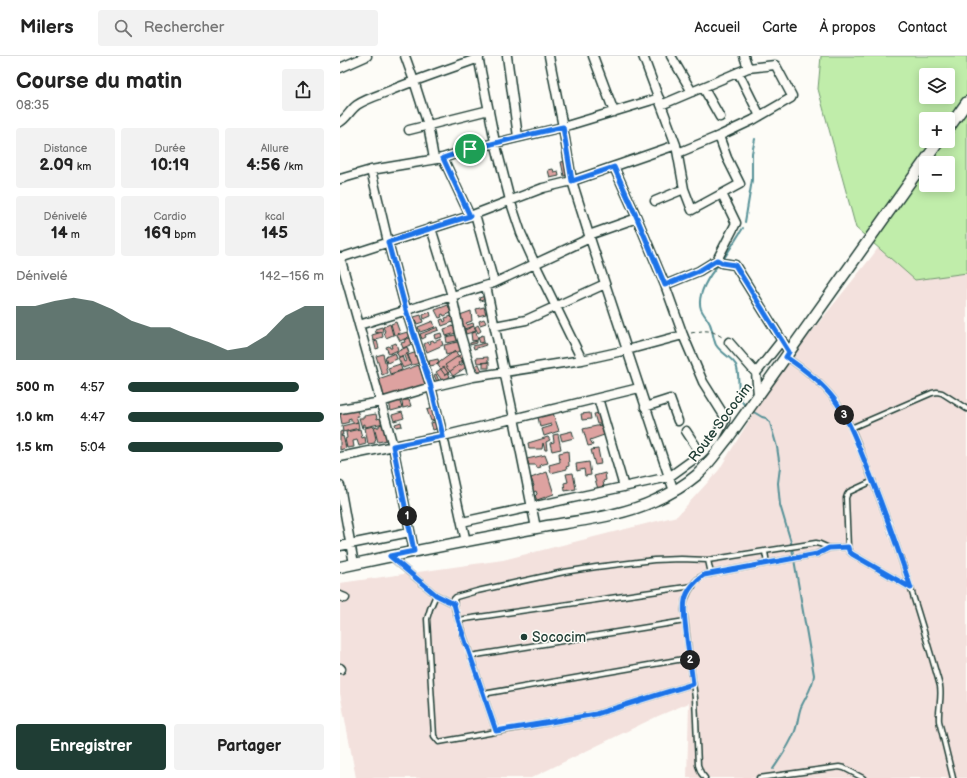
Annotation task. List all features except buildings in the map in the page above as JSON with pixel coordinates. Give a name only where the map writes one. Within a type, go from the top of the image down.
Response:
[{"type":"street","points":[[340,68],[367,56]]},
{"type":"street","points":[[405,56],[428,125],[434,159]]},
{"type":"street","points":[[507,56],[518,137]]},
{"type":"street","points":[[549,56],[572,181],[589,237],[674,491]]},
{"type":"street","points":[[593,56],[614,112]]},
{"type":"street","points":[[643,56],[677,149],[684,189],[692,210],[740,184],[727,158],[719,136]]},
{"type":"street","points":[[671,56],[692,92]]},
{"type":"street","points":[[744,56],[748,68]]},
{"type":"street","points":[[340,122],[347,117],[351,110],[358,104],[479,57],[495,142],[510,200],[535,264],[582,360]]},
{"type":"street","points":[[340,180],[371,170],[443,158],[495,142],[563,127],[614,112],[660,101],[692,92],[748,68],[776,65],[792,96],[792,98],[760,116],[719,136],[572,181],[543,188],[472,215],[340,258],[393,446],[414,551]]},
{"type":"street","points":[[738,72],[760,116]]},
{"type":"street","points":[[703,87],[720,117]]},
{"type":"street","points":[[955,119],[967,102]]},
{"type":"street","points":[[409,130],[489,110]]},
{"type":"street","name":"Route Sococim","points":[[340,567],[414,551],[619,513],[649,504],[690,481],[715,455],[749,409],[934,148]]},
{"type":"street","points":[[443,158],[472,215],[490,284],[495,326],[536,528]]},
{"type":"street","points":[[462,522],[669,478],[701,454],[714,441],[725,418],[702,382],[665,285],[614,167]]},
{"type":"street","points":[[371,170],[406,310],[431,387],[466,542]]},
{"type":"street","points":[[655,201],[684,189]]},
{"type":"street","points":[[665,285],[699,271],[717,260],[736,223],[722,194]]},
{"type":"street","points":[[359,325],[490,284],[535,264],[589,237],[637,218]]},
{"type":"street","points":[[431,228],[452,296],[460,333],[473,377]]},
{"type":"street","points":[[717,260],[722,263],[735,265],[782,340],[787,355]]},
{"type":"street","points":[[495,326],[526,320],[605,284]]},
{"type":"street","points":[[340,410],[381,402],[431,387],[473,377],[582,360],[683,335]]},
{"type":"street","points":[[756,374],[782,340]]},
{"type":"street","points":[[729,342],[756,374],[758,395]]},
{"type":"street","points":[[340,457],[443,436],[639,388]]},
{"type":"street","points":[[598,398],[624,487]]},
{"type":"street","points":[[645,407],[670,399],[678,421]]},
{"type":"street","points":[[686,431],[701,454]]},
{"type":"street","points":[[340,486],[354,564]]},
{"type":"street","points":[[340,546],[410,532]]},
{"type":"lane","points":[[787,355],[824,387],[834,399],[851,428],[873,481],[911,588],[940,686],[941,692],[938,716],[953,778]]},
{"type":"lane","points":[[851,428],[937,392],[942,393],[967,409]]},
{"type":"lane","points":[[873,481],[850,492],[847,495],[849,551],[911,588]]},
{"type":"lane","points":[[496,731],[458,620],[454,604],[454,598],[457,596],[564,572],[596,567],[654,560],[708,560],[816,543],[829,548]]},
{"type":"lane","points":[[705,778],[698,765],[695,698],[685,621],[685,600],[692,586],[704,575],[817,554],[829,548],[848,547]]},
{"type":"lane","points":[[765,552],[767,563]]},
{"type":"lane","points":[[390,556],[436,595],[454,604]]},
{"type":"lane","points":[[708,560],[711,574]]},
{"type":"lane","points":[[458,620],[692,586]]},
{"type":"lane","points":[[436,595],[430,609],[428,619],[434,736],[439,742],[596,714],[693,684]]},
{"type":"lane","points":[[470,656],[685,621]]},
{"type":"lane","points":[[483,694],[689,658]]},
{"type":"lane","points":[[759,778],[839,767],[863,778]]},
{"type":"path","points":[[683,335],[699,331],[712,331],[729,342]]},
{"type":"shaded area","points":[[967,117],[967,778],[687,778],[689,703],[658,716],[531,778],[356,778],[340,693],[340,583],[503,560],[677,516],[719,470],[777,375],[873,255],[919,188],[919,192],[955,192],[955,156],[951,156]]},
{"type":"green space","points":[[821,56],[967,56],[967,273],[915,280],[856,228],[818,89]]},
{"type":"waterway","points":[[745,222],[752,180],[752,153],[755,139]]},
{"type":"waterway","points":[[723,260],[743,228]]},
{"type":"waterway","points":[[719,264],[702,291],[700,297],[701,309],[710,324],[716,345],[736,365],[740,397],[745,406]]},
{"type":"waterway","points":[[752,411],[766,418],[770,423],[777,447],[780,467],[778,483],[780,505],[791,542],[814,675],[811,687],[801,707],[793,736],[773,769]]},
{"type":"place","name":"Sococim","points":[[524,637]]},
{"type":"route","points":[[563,127],[572,181],[614,167],[665,285],[699,271],[717,260],[722,263],[735,265],[789,352],[786,357],[807,372],[824,387],[843,413],[851,428],[873,481],[911,588],[852,554],[848,547],[829,548],[817,554],[704,575],[695,582],[685,600],[685,621],[693,684],[596,714],[496,731],[458,620],[454,604],[436,595],[390,556],[414,551],[393,446],[443,436],[431,387],[406,310],[388,242],[470,216],[443,158],[470,149],[563,127]]}]
